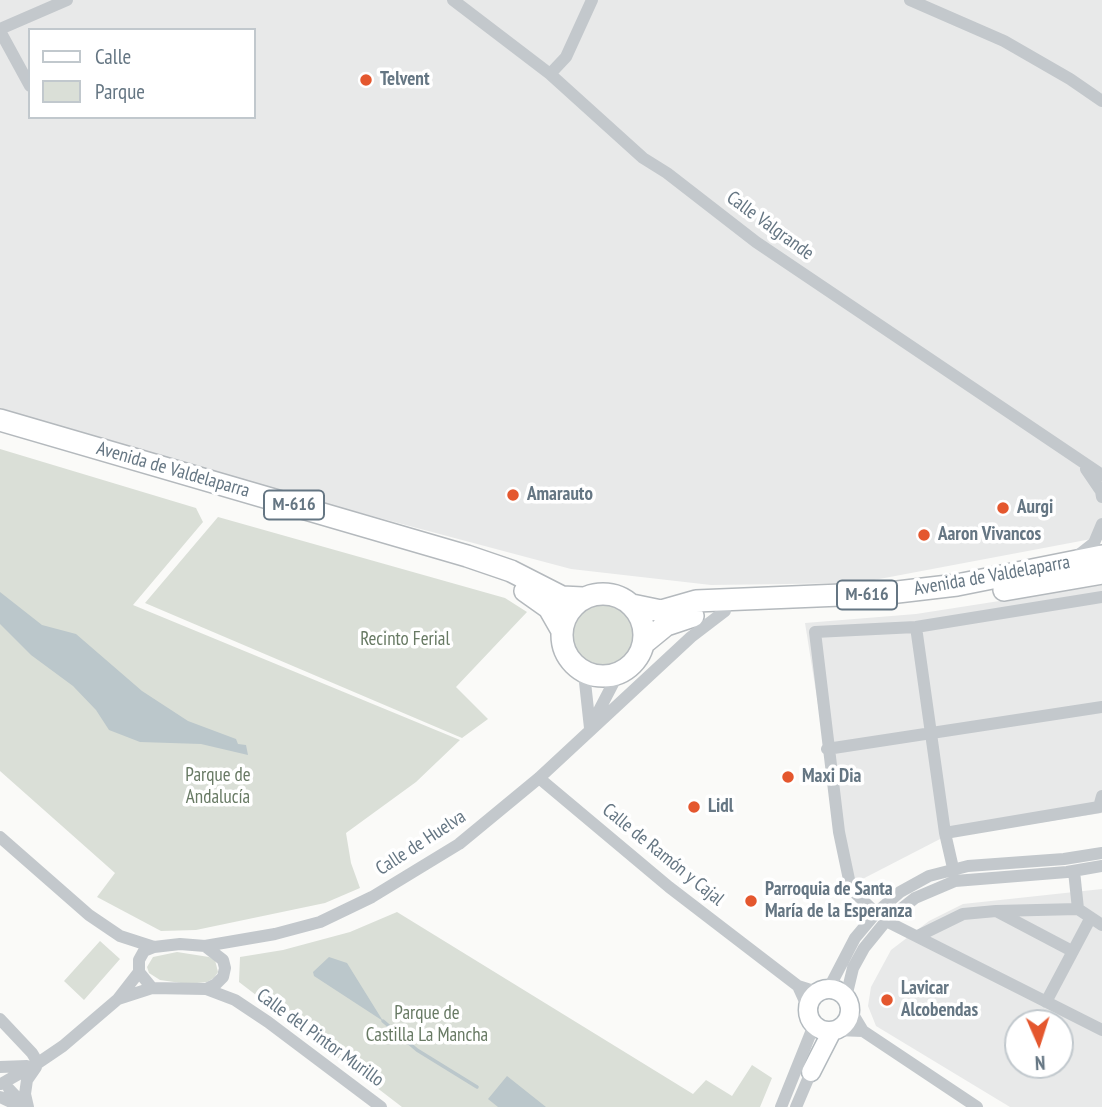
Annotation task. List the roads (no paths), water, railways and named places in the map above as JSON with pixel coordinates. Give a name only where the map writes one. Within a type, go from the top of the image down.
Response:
[{"type":"highway","name":"Avenida de Valdelaparra","points":[[0,420],[511,571],[562,597],[583,598]]},
{"type":"highway","name":"Avenida de Valdelaparra","points":[[0,435],[501,580],[519,587],[549,608],[561,629]]},
{"type":"highway","points":[[373,517],[390,534]]},
{"type":"highway","name":"Avenida de Valdelaparra","points":[[632,605],[661,611],[696,601],[878,594],[957,585],[1102,556]]},
{"type":"highway","name":"Avenida de Valdelaparra","points":[[644,643],[666,625],[686,617],[725,611],[785,611],[893,604],[1026,587],[1102,573]]},
{"type":"highway","name":"M-616","points":[[583,598],[609,594],[632,605]]},
{"type":"highway","points":[[561,629],[565,617],[583,598]]},
{"type":"highway","points":[[632,605],[640,616],[644,643]]},
{"type":"highway","name":"M-616","points":[[561,629],[561,642],[566,654],[573,665],[584,673]]},
{"type":"highway","name":"M-616","points":[[618,674],[630,667],[639,656],[644,643]]},
{"type":"highway","points":[[584,673],[595,676],[618,674]]},
{"type":"main road","points":[[842,992],[849,1004],[846,1023],[834,1030],[825,1031],[817,1003],[842,992]]},
{"type":"main road","points":[[811,1072],[834,1030]]},
{"type":"street","points":[[28,82],[0,30],[66,0]]},
{"type":"street","name":"Calle Valgrande","points":[[453,0],[550,74],[643,158],[667,173],[756,242],[1102,475]]},
{"type":"street","points":[[550,74],[566,57],[593,0]]},
{"type":"street","points":[[910,0],[1004,41],[1102,101]]},
{"type":"street","points":[[1081,463],[1101,491],[1102,497]]},
{"type":"street","points":[[1069,562],[1094,543],[1102,524]]},
{"type":"street","points":[[1102,597],[916,627],[815,632],[827,749],[839,832],[851,889],[881,917],[1102,1030]]},
{"type":"street","name":"Calle de Huelva","points":[[154,947],[180,944],[205,946],[275,934],[320,922],[372,897],[458,844],[539,778],[691,637],[725,611]]},
{"type":"street","points":[[916,627],[945,833],[954,868]]},
{"type":"street","points":[[584,673],[590,729]]},
{"type":"street","points":[[590,729],[618,674]]},
{"type":"street","points":[[827,749],[1102,707]]},
{"type":"street","name":"Calle de Ramón y Cajal","points":[[539,778],[669,887],[817,1003]]},
{"type":"street","points":[[945,833],[1099,807],[1102,796]]},
{"type":"street","points":[[0,837],[89,915],[120,936],[154,947]]},
{"type":"street","points":[[781,1107],[817,1003],[855,938],[915,883],[954,868],[1064,859],[1102,853]]},
{"type":"street","points":[[977,1107],[863,1031],[849,1004],[853,968],[881,917],[915,898],[955,881],[1074,871],[1102,866]]},
{"type":"street","points":[[1074,871],[1078,909]]},
{"type":"street","points":[[918,936],[963,914],[1078,909],[1096,922],[1072,951],[1046,1002]]},
{"type":"street","points":[[996,911],[1072,951]]},
{"type":"street","points":[[120,936],[152,988]]},
{"type":"street","points":[[223,960],[244,940]]},
{"type":"street","points":[[205,946],[223,960],[225,968],[223,977],[206,989]]},
{"type":"street","points":[[3,1089],[54,1053],[118,999],[139,966],[145,951],[154,947]]},
{"type":"street","name":"Calle del Pintor Murillo","points":[[223,977],[235,1000]]},
{"type":"street","name":"Calle del Pintor Murillo","points":[[118,999],[152,988],[206,989],[235,1000],[381,1107]]},
{"type":"street","points":[[0,1019],[38,1063]]},
{"type":"street","points":[[834,1030],[863,1031]]},
{"type":"street","points":[[3,1089],[0,1067],[18,1068],[38,1063]]},
{"type":"street","points":[[25,1107],[27,1080],[38,1063]]},
{"type":"street","points":[[796,1107],[811,1072]]},
{"type":"street","points":[[3,1089],[25,1107]]},
{"type":"waterway","points":[[383,1021],[417,1050],[477,1087]]},
{"type":"place","name":"Telvent","points":[[366,80]]},
{"type":"place","name":"Amarauto","points":[[513,495]]},
{"type":"place","name":"Aurgi","points":[[1003,508]]},
{"type":"place","name":"Aaron Vivancos","points":[[924,535]]},
{"type":"place","name":"Maxi Dia","points":[[788,777]]},
{"type":"place","name":"Lidl","points":[[694,807]]},
{"type":"place","name":"Parroquia de Santa María de la Esperanza","points":[[751,901]]},
{"type":"place","name":"Lavicar Alcobendas","points":[[887,1000]]},
{"type":"park label","name":"Recinto Ferial","points":[[405,640]]},
{"type":"park label","name":"Parque de Andalucía","points":[[218,787]]},
{"type":"park label","name":"Parque de Castilla La Mancha","points":[[427,1025]]}]
